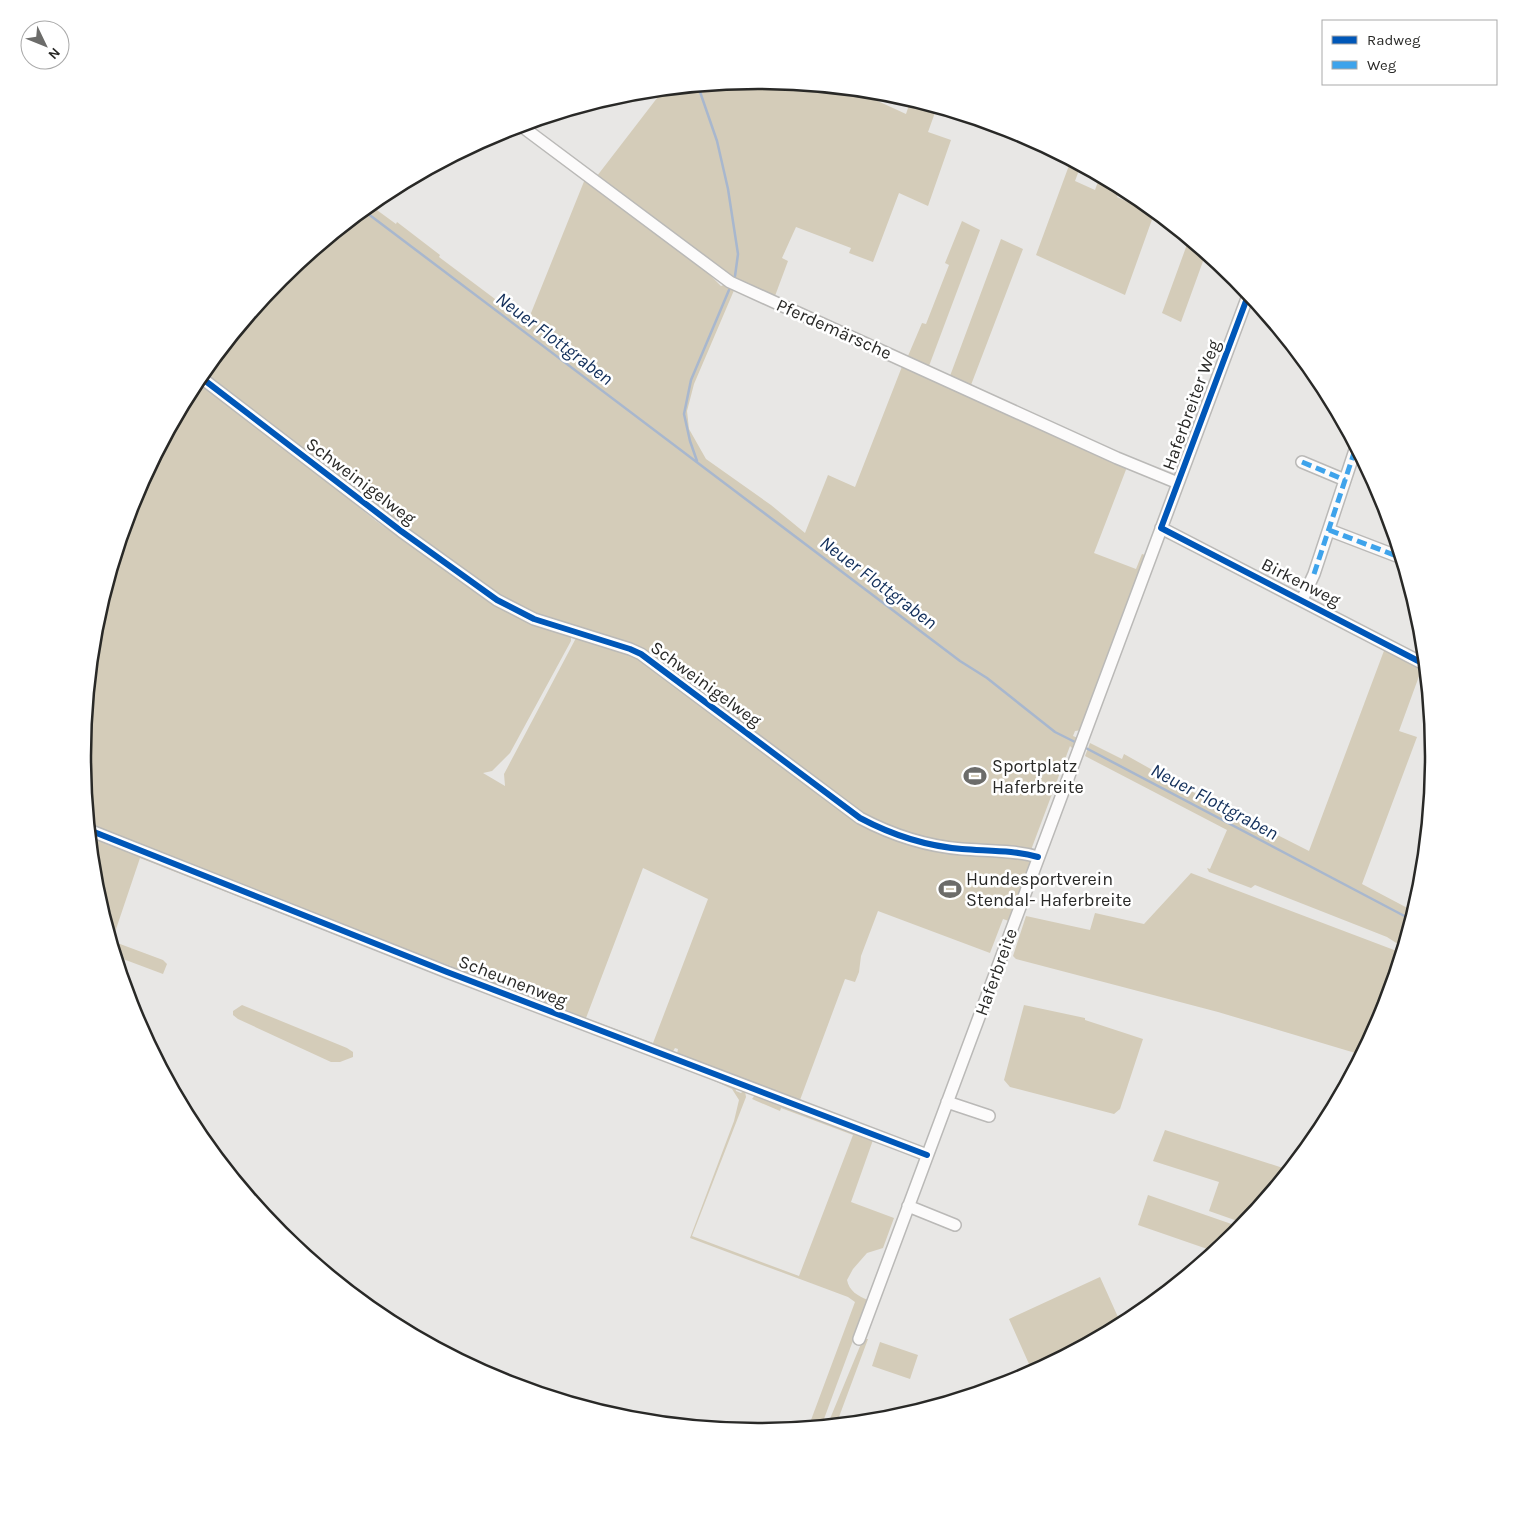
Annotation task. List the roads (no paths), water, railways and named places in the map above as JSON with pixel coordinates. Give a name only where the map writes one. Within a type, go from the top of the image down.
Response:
[{"type":"street","name":"Pferdemärsche","points":[[527,130],[730,282],[1178,483]]},
{"type":"street","name":"Haferbreiter Weg","points":[[1055,813],[1246,300]]},
{"type":"street","name":"Schweinigelweg","points":[[207,381],[401,531],[497,600],[534,619],[641,654],[860,818],[888,831],[927,845],[1010,852],[1038,857]]},
{"type":"street","points":[[1302,600],[1314,574],[1354,454]]},
{"type":"street","points":[[1302,462],[1345,480]]},
{"type":"street","name":"Birkenweg","points":[[1161,528],[1420,662]]},
{"type":"street","points":[[1329,530],[1395,555]]},
{"type":"street","name":"Haferbreite","points":[[859,1339],[1055,813]]},
{"type":"street","name":"Scheunenweg","points":[[95,832],[447,972],[927,1155]]},
{"type":"street","points":[[947,1102],[989,1116]]},
{"type":"street","points":[[908,1206],[956,1225]]},
{"type":"waterway","points":[[700,91],[717,141],[728,189],[738,254],[735,276]]},
{"type":"waterway","name":"Neuer Flottgraben","points":[[369,215],[960,661],[987,678],[1055,732],[1077,743]]},
{"type":"waterway","points":[[697,461],[684,414],[691,380],[729,290]]},
{"type":"waterway","name":"Neuer Flottgraben","points":[[1084,747],[1406,917]]},
{"type":"place","name":"Sportplatz Haferbreite","points":[[975,776]]},
{"type":"place","name":"Hundesportverein Stendal- Haferbreite","points":[[950,889]]}]
